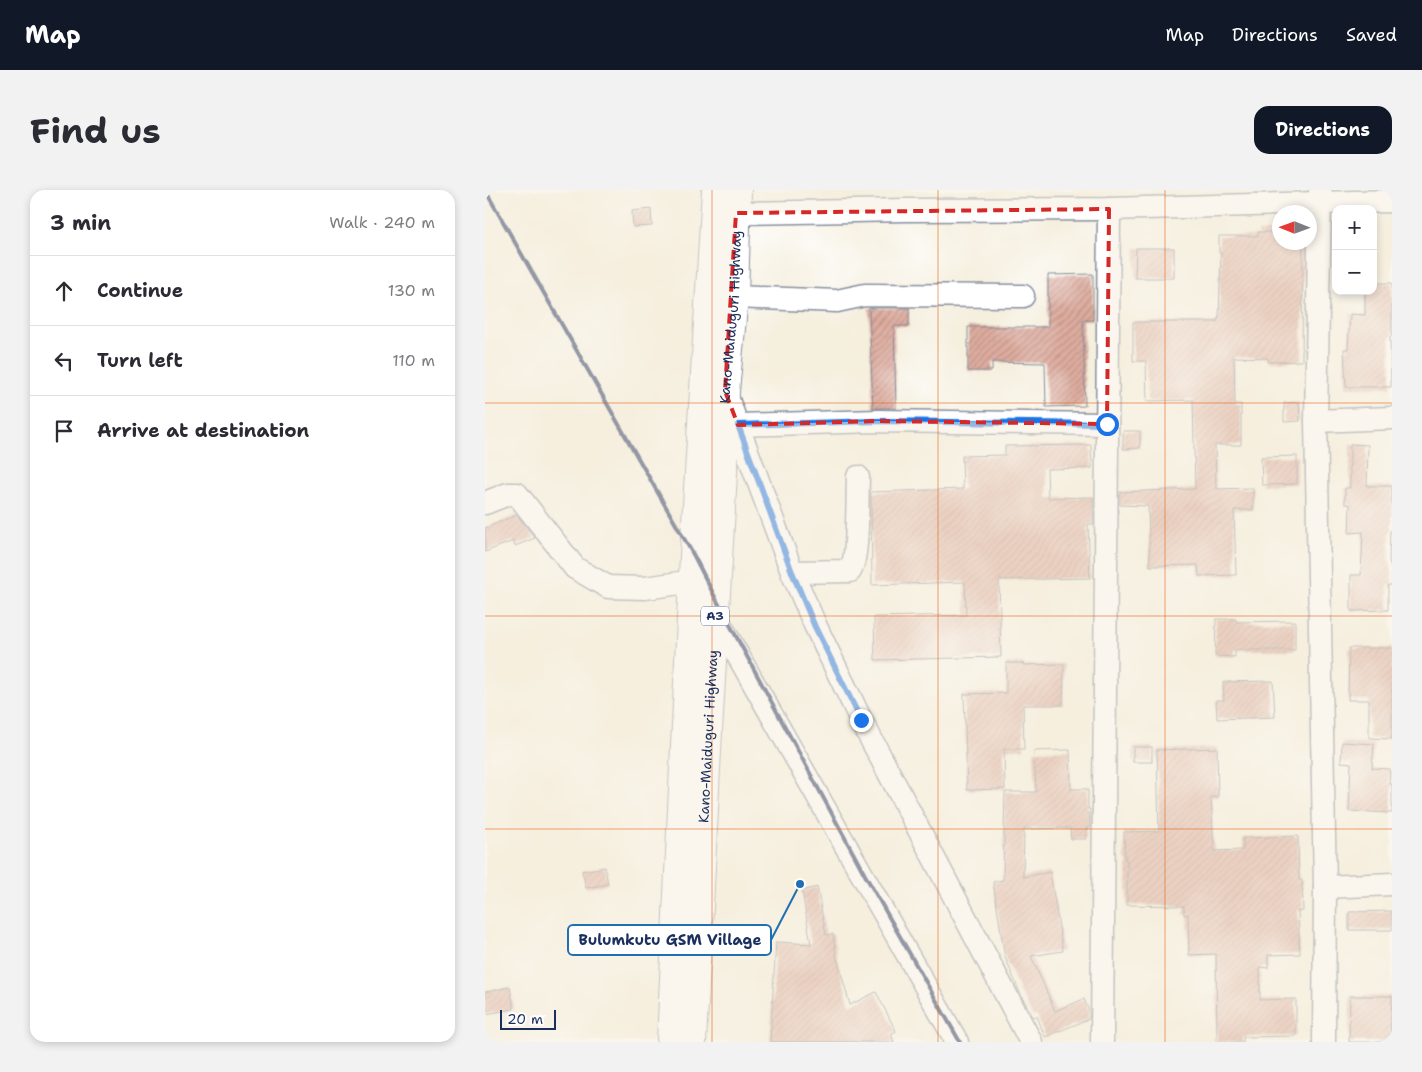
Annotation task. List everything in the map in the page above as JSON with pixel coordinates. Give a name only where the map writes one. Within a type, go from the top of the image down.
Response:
[{"type":"highway","name":"Kano-Maiduguri Highway","points":[[671,1042],[694,581],[717,190]]},
{"type":"highway","name":"Kano-Maiduguri Highway","points":[[692,1042],[723,473],[725,391],[734,297],[736,201]]},
{"type":"street","points":[[1320,196],[1316,421],[1325,887],[1324,1042]]},
{"type":"street","points":[[736,201],[917,210],[1109,209],[1320,196],[1392,201]]},
{"type":"street","points":[[1102,1042],[1109,209]]},
{"type":"street","points":[[734,297],[837,301],[865,295],[1023,296]]},
{"type":"street","points":[[725,391],[792,572],[815,627],[861,720],[1031,1042]]},
{"type":"street","points":[[1316,421],[1392,418]]},
{"type":"street","points":[[738,425],[878,421],[1107,424]]},
{"type":"street","points":[[792,572],[850,571],[853,567],[858,477]]},
{"type":"street","points":[[485,503],[508,494],[517,494],[575,568],[608,588],[645,588],[694,581],[957,1042]]},
{"type":"street","points":[[1325,887],[1392,884]]},
{"type":"highlighted area","points":[[1109,209],[1107,424],[878,421],[738,425],[725,391],[736,213]]},
{"type":"building","points":[[651,209],[652,226],[633,227],[632,211]]},
{"type":"building","points":[[1258,232],[1272,232],[1272,250],[1303,250],[1302,361],[1268,362],[1268,358],[1234,357],[1235,404],[1241,404],[1241,445],[1215,445],[1216,489],[1253,488],[1253,510],[1234,510],[1236,575],[1199,576],[1198,565],[1150,566],[1148,506],[1120,505],[1120,492],[1195,489],[1193,400],[1147,401],[1146,361],[1133,361],[1133,322],[1217,322],[1217,319],[1219,319],[1221,253],[1219,253],[1219,236],[1258,236]]},
{"type":"building","points":[[1136,248],[1174,248],[1174,278],[1135,278]]},
{"type":"building","points":[[1093,274],[1093,320],[1083,320],[1085,406],[1046,407],[1045,363],[992,362],[992,371],[968,371],[968,327],[1048,327],[1048,275]]},
{"type":"building","points":[[1377,283],[1392,283],[1391,387],[1346,387],[1344,349],[1348,349],[1350,314],[1365,315],[1365,295],[1377,295]]},
{"type":"building","points":[[869,308],[909,308],[909,326],[894,326],[896,408],[873,408]]},
{"type":"building","points":[[1299,402],[1300,421],[1284,422],[1284,403]]},
{"type":"building","points":[[1123,431],[1140,431],[1140,448],[1123,449]]},
{"type":"building","points":[[1350,444],[1368,445],[1367,486],[1392,486],[1392,531],[1390,531],[1389,560],[1392,572],[1392,585],[1388,585],[1388,610],[1351,611],[1351,575],[1361,575],[1363,532],[1349,533],[1350,504],[1345,504],[1345,488],[1350,488]]},
{"type":"building","points":[[1091,445],[1092,468],[1047,469],[1048,498],[1093,497],[1093,524],[1088,524],[1090,578],[999,580],[1001,657],[875,660],[874,617],[966,615],[965,582],[872,585],[871,492],[963,489],[962,456],[1005,455],[1005,446]]},
{"type":"building","points":[[1297,456],[1297,484],[1262,485],[1261,457]]},
{"type":"building","points":[[517,515],[535,538],[515,546],[513,541],[485,552],[485,528]]},
{"type":"building","points":[[1216,619],[1236,619],[1236,622],[1295,621],[1295,650],[1235,650],[1235,657],[1215,656]]},
{"type":"building","points":[[1349,648],[1392,648],[1392,739],[1369,738],[1369,700],[1348,700]]},
{"type":"building","points":[[1006,663],[1023,663],[1023,665],[1064,664],[1063,705],[1023,705],[1024,749],[1004,749],[1005,789],[967,790],[964,694],[1006,693]]},
{"type":"building","points":[[1273,681],[1275,717],[1217,719],[1216,700],[1224,700],[1223,682]]},
{"type":"building","points":[[1342,742],[1374,744],[1372,768],[1390,769],[1389,784],[1392,784],[1392,813],[1349,811],[1351,763],[1341,762]]},
{"type":"building","points":[[1133,747],[1152,747],[1152,762],[1133,762]]},
{"type":"building","points":[[1217,748],[1218,797],[1211,797],[1214,851],[1243,850],[1243,838],[1298,836],[1299,880],[1302,880],[1303,911],[1298,911],[1300,954],[1268,955],[1268,968],[1260,967],[1260,1000],[1296,999],[1296,1036],[1243,1037],[1243,1042],[1217,1042],[1216,954],[1189,955],[1188,914],[1184,915],[1184,906],[1127,905],[1127,860],[1125,860],[1124,832],[1159,831],[1157,750]]},
{"type":"building","points":[[1070,750],[1071,789],[1088,789],[1090,828],[1086,828],[1086,839],[1071,839],[1070,828],[1024,829],[1023,877],[1050,872],[1063,951],[1031,956],[1055,1011],[1084,999],[1089,1011],[1089,1019],[1045,1037],[1037,1016],[1033,1017],[1020,993],[1005,957],[993,882],[1003,880],[1005,792],[1036,792],[1034,751]]},
{"type":"building","points":[[605,867],[608,884],[586,888],[582,871]]},
{"type":"building","points":[[817,887],[826,935],[833,934],[836,955],[850,1005],[876,992],[896,1031],[891,1034],[894,1042],[770,1042],[776,942],[811,944],[802,891]]},
{"type":"building","points":[[1392,911],[1392,930],[1349,930],[1349,912]]},
{"type":"building","points":[[510,987],[514,1009],[485,1014],[485,992]]},
{"type":"building","points":[[1350,996],[1392,996],[1390,1042],[1349,1042]]},
{"type":"railway","points":[[485,190],[694,556],[865,875],[960,1042]]},
{"type":"place","name":"Bulumkutu GSM Village","points":[[800,884]]},
{"type":"route","points":[[861,720],[815,627],[792,572],[738,425],[878,421],[1107,424]]}]
